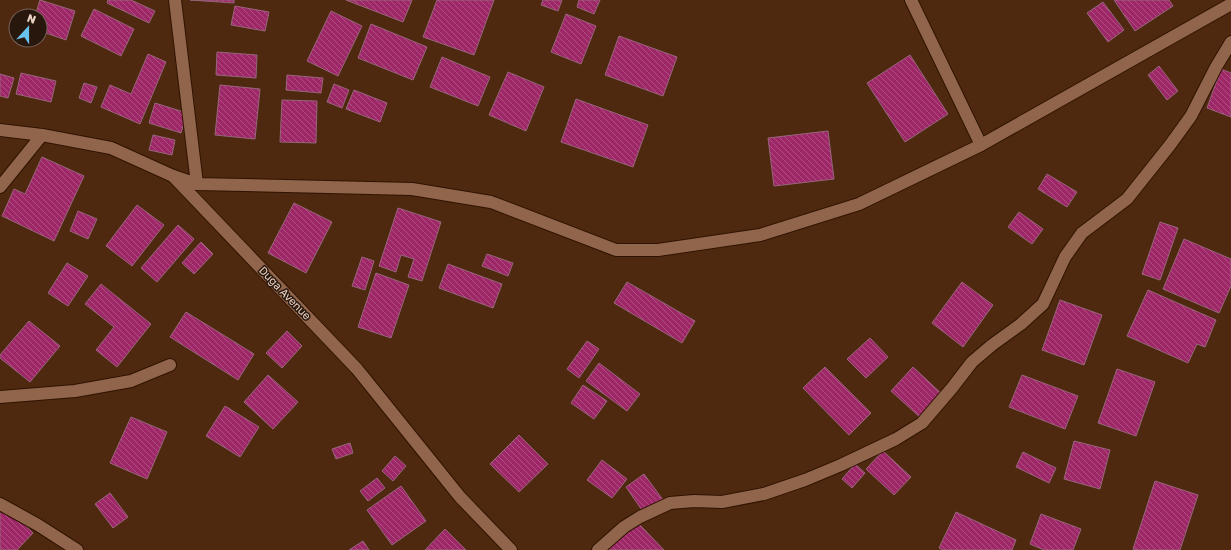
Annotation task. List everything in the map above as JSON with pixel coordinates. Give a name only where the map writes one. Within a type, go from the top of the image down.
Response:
[{"type":"street","points":[[174,0],[197,184]]},
{"type":"street","points":[[911,0],[981,145]]},
{"type":"street","points":[[173,176],[197,184],[412,189],[491,202],[616,250],[658,250],[760,235],[859,204],[981,145],[1231,4]]},
{"type":"street","points":[[598,550],[624,527],[640,517],[670,503],[694,501],[722,502],[764,494],[805,480],[841,465],[896,438],[922,423],[972,362],[1043,304],[1065,257],[1082,232],[1127,199],[1191,116],[1216,67],[1231,42]]},
{"type":"street","name":"Duga Avenue","points":[[0,130],[42,135],[111,148],[173,176],[357,369],[460,497],[511,550]]},
{"type":"street","points":[[0,187],[42,135]]},
{"type":"street","points":[[0,396],[75,391],[131,381],[170,365]]},
{"type":"street","points":[[0,504],[38,525],[77,550]]},
{"type":"building","points":[[40,0],[75,11],[66,40],[48,34],[48,8],[38,8]]},
{"type":"building","points":[[108,0],[131,0],[155,11],[149,23],[107,3]]},
{"type":"building","points":[[190,0],[234,0],[234,3]]},
{"type":"building","points":[[346,0],[412,0],[403,22]]},
{"type":"building","points":[[437,0],[494,0],[474,55],[423,37]]},
{"type":"building","points":[[543,0],[562,0],[558,11],[541,5]]},
{"type":"building","points":[[579,0],[600,0],[594,14],[577,7]]},
{"type":"building","points":[[1114,0],[1169,0],[1173,6],[1135,31]]},
{"type":"building","points":[[1103,2],[1124,30],[1108,42],[1087,13]]},
{"type":"building","points":[[235,6],[269,12],[265,31],[231,25]]},
{"type":"building","points":[[94,9],[134,29],[121,56],[81,36]]},
{"type":"building","points":[[331,11],[362,26],[338,76],[307,61]]},
{"type":"building","points":[[566,14],[596,26],[581,64],[551,52]]},
{"type":"building","points":[[371,24],[427,47],[413,80],[358,58]]},
{"type":"building","points":[[619,36],[677,57],[663,96],[605,75]]},
{"type":"building","points":[[217,52],[257,55],[256,78],[216,75]]},
{"type":"building","points":[[148,54],[166,62],[140,124],[101,107],[110,85],[131,94]]},
{"type":"building","points":[[910,55],[948,114],[905,142],[867,83]]},
{"type":"building","points":[[442,57],[490,77],[478,106],[430,87]]},
{"type":"building","points":[[1159,66],[1178,91],[1167,100],[1148,75]]},
{"type":"building","points":[[1221,69],[1231,73],[1231,117],[1207,108]]},
{"type":"building","points":[[508,72],[544,87],[526,131],[489,115]]},
{"type":"building","points":[[21,73],[56,81],[51,102],[16,94]]},
{"type":"building","points":[[0,74],[14,78],[8,98],[0,96]]},
{"type":"building","points":[[287,75],[323,78],[321,93],[286,90]]},
{"type":"building","points":[[84,83],[97,87],[91,103],[79,98]]},
{"type":"building","points":[[334,84],[349,90],[342,108],[327,102]]},
{"type":"building","points":[[220,85],[260,89],[255,139],[215,135]]},
{"type":"building","points":[[354,90],[387,103],[380,122],[346,109]]},
{"type":"building","points":[[576,99],[648,125],[633,167],[561,142]]},
{"type":"building","points":[[282,100],[317,101],[316,143],[280,142]]},
{"type":"building","points":[[155,103],[187,113],[181,133],[149,123]]},
{"type":"building","points":[[828,131],[834,179],[774,186],[768,138]]},
{"type":"building","points":[[153,135],[175,140],[172,155],[149,150]]},
{"type":"building","points":[[42,157],[84,176],[54,241],[2,216],[14,189],[25,194]]},
{"type":"building","points":[[1047,174],[1077,192],[1067,207],[1038,189]]},
{"type":"building","points":[[294,203],[332,222],[306,273],[268,253]]},
{"type":"building","points":[[137,205],[164,225],[132,266],[106,246]]},
{"type":"building","points":[[398,208],[441,222],[422,281],[408,277],[414,259],[401,255],[396,272],[379,266]]},
{"type":"building","points":[[78,211],[97,219],[88,239],[70,231]]},
{"type":"building","points":[[1019,212],[1043,229],[1032,244],[1008,227]]},
{"type":"building","points":[[1160,222],[1178,228],[1160,280],[1142,274]]},
{"type":"building","points":[[178,225],[194,239],[157,282],[141,268]]},
{"type":"building","points":[[1184,239],[1231,259],[1231,286],[1219,313],[1163,289]]},
{"type":"building","points":[[201,242],[213,254],[194,274],[182,263]]},
{"type":"building","points":[[487,254],[513,263],[508,276],[482,266]]},
{"type":"building","points":[[362,257],[374,261],[365,290],[352,286]]},
{"type":"building","points":[[67,263],[88,276],[68,306],[48,293]]},
{"type":"building","points":[[448,264],[502,284],[493,308],[439,288]]},
{"type":"building","points":[[376,273],[409,285],[391,338],[358,327]]},
{"type":"building","points":[[627,282],[695,321],[682,343],[614,303]]},
{"type":"building","points":[[962,282],[993,305],[963,347],[932,323]]},
{"type":"building","points":[[101,284],[151,324],[117,367],[96,350],[114,327],[85,304]]},
{"type":"building","points":[[1148,290],[1216,320],[1205,347],[1197,344],[1188,363],[1127,336]]},
{"type":"building","points":[[1060,300],[1102,315],[1084,365],[1042,350]]},
{"type":"building","points":[[186,312],[254,354],[238,380],[170,337]]},
{"type":"building","points":[[29,321],[60,346],[30,382],[0,358],[0,355]]},
{"type":"building","points":[[287,331],[302,346],[282,368],[266,353]]},
{"type":"building","points":[[870,338],[888,357],[866,378],[847,359]]},
{"type":"building","points":[[587,341],[599,349],[579,378],[567,369]]},
{"type":"building","points":[[599,363],[640,394],[627,411],[586,381]]},
{"type":"building","points":[[825,367],[871,413],[849,435],[803,388]]},
{"type":"building","points":[[913,367],[944,396],[922,419],[891,391]]},
{"type":"building","points":[[1117,369],[1155,382],[1136,436],[1098,423]]},
{"type":"building","points":[[268,375],[298,402],[273,429],[244,402]]},
{"type":"building","points":[[1022,375],[1078,396],[1065,429],[1009,407]]},
{"type":"building","points":[[583,385],[607,401],[594,419],[571,403]]},
{"type":"building","points":[[225,406],[259,427],[240,457],[206,436]]},
{"type":"building","points":[[131,417],[167,432],[147,479],[110,463]]},
{"type":"building","points":[[519,435],[548,464],[519,492],[490,464]]},
{"type":"building","points":[[1074,441],[1110,450],[1100,489],[1064,479]]},
{"type":"building","points":[[350,443],[353,453],[336,459],[332,449]]},
{"type":"building","points":[[883,451],[911,477],[894,495],[866,469]]},
{"type":"building","points":[[1023,452],[1056,468],[1049,483],[1016,467]]},
{"type":"building","points":[[395,456],[406,466],[393,481],[382,471]]},
{"type":"building","points":[[602,460],[627,479],[612,498],[587,480]]},
{"type":"building","points":[[855,464],[865,473],[852,488],[842,479]]},
{"type":"building","points":[[644,474],[663,500],[644,513],[626,487]]},
{"type":"building","points":[[377,478],[385,488],[368,501],[360,491]]},
{"type":"building","points":[[1155,481],[1198,495],[1180,550],[1133,549]]},
{"type":"building","points":[[401,486],[426,521],[392,545],[367,510]]},
{"type":"building","points":[[110,493],[128,517],[113,528],[95,504]]},
{"type":"building","points":[[6,507],[33,533],[17,550],[0,550],[0,514]]},
{"type":"building","points":[[956,512],[1016,540],[1012,550],[943,550],[939,548]]},
{"type":"building","points":[[1041,514],[1081,529],[1073,550],[1044,550],[1030,544]]},
{"type":"building","points":[[637,522],[664,550],[607,550]]},
{"type":"building","points":[[445,529],[466,550],[425,550]]},
{"type":"building","points":[[363,541],[369,550],[349,550]]}]
